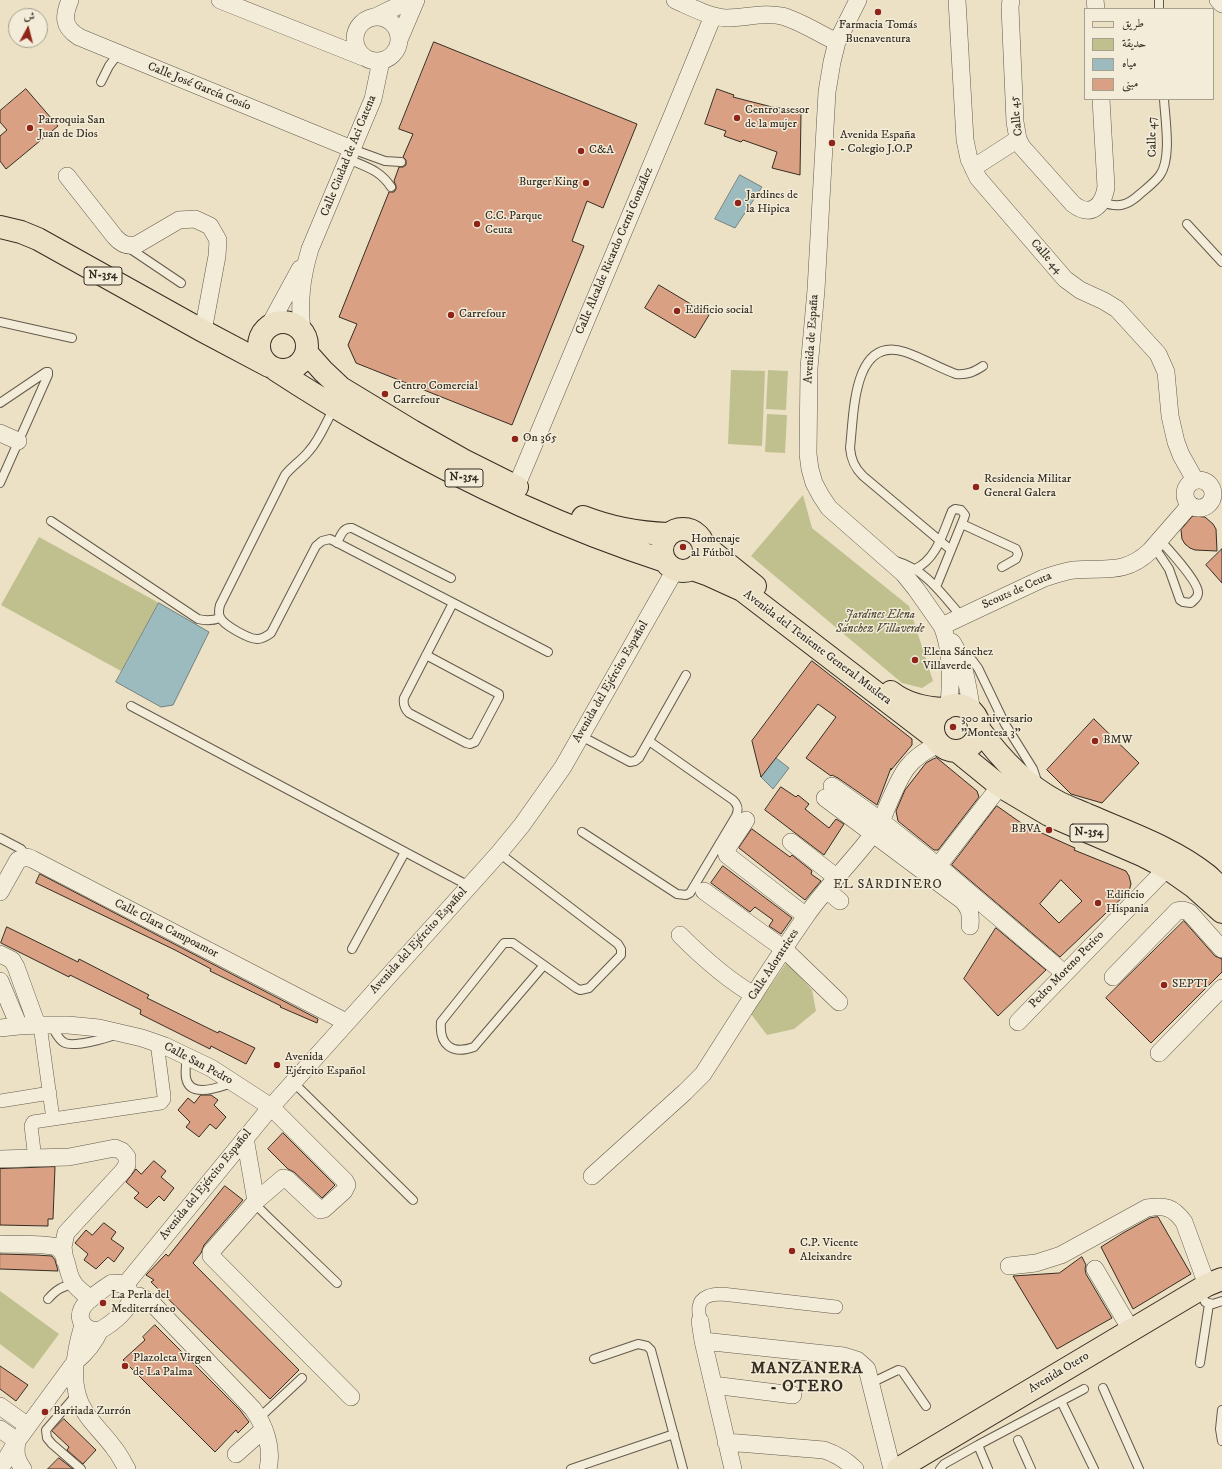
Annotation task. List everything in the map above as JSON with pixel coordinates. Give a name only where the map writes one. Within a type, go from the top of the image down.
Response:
[{"type":"main road","name":"Avenida del Teniente General Muslera","points":[[0,227],[21,232],[38,239],[202,331],[272,368],[334,407],[406,448],[460,476],[516,503],[603,540],[677,567],[709,575],[742,590],[944,744]]},
{"type":"main road","name":"N-354","points":[[202,331],[233,335],[266,328],[276,323],[283,322],[297,326],[306,338],[307,353],[323,372],[341,388],[463,460],[600,524],[622,530],[645,533],[668,534],[673,530],[686,528],[697,534],[704,545]]},
{"type":"main road","name":"N-354","points":[[266,328],[260,338],[258,346],[259,354],[263,361],[272,368]]},
{"type":"main road","points":[[272,368],[284,370],[291,369],[298,366],[307,353]]},
{"type":"main road","points":[[668,534],[663,540],[661,547],[662,554],[677,567],[702,559],[704,545]]},
{"type":"main road","name":"Avenida del Teniente General Muslera","points":[[704,545],[894,695],[910,703],[926,708],[946,707]]},
{"type":"main road","name":"N-354","points":[[946,707],[961,706],[975,720]]},
{"type":"main road","points":[[946,707],[935,719],[933,732],[944,744],[963,750],[970,746],[975,741],[975,720]]},
{"type":"main road","name":"Avenida de España","points":[[975,720],[999,755],[1013,770],[1034,787],[1057,801],[1156,844],[1207,875],[1222,890]]},
{"type":"main road","name":"N-354","points":[[944,744],[1000,786],[1049,815],[1144,856],[1167,868],[1194,887],[1222,912]]},
{"type":"main road","name":"Avenida Otero","points":[[898,1469],[1131,1330],[1210,1289]]},
{"type":"street","points":[[220,0],[375,62],[382,61],[394,54],[416,0]]},
{"type":"street","points":[[363,57],[358,52],[355,44],[354,37],[356,29],[367,19],[375,17],[410,0]]},
{"type":"street","points":[[675,0],[713,16],[725,18],[765,14],[783,16],[837,42]]},
{"type":"street","name":"Avenida de España","points":[[858,0],[837,42],[832,62],[828,92],[816,290],[809,368],[808,454],[810,469],[814,483],[829,508],[857,534],[888,559],[916,589],[956,648],[962,665],[975,720]]},
{"type":"street","name":"Calle 44","points":[[957,0],[965,140],[973,168],[986,187],[1065,279],[1080,290],[1117,309],[1158,354],[1166,372],[1170,416],[1176,442],[1181,455],[1195,480]]},
{"type":"street","name":"Calle 45","points":[[1011,0],[1015,122],[1018,139],[1027,154],[1079,209],[1087,210],[1095,208],[1101,202]]},
{"type":"street","points":[[1218,0],[1222,4]]},
{"type":"street","name":"Calle José García Cosío","points":[[69,4],[65,16],[67,25],[72,33],[79,37],[350,154]]},
{"type":"street","name":"Calle Alcalde Ricardo Cerni González","points":[[516,486],[713,16]]},
{"type":"street","points":[[375,17],[389,21],[395,26],[399,40]]},
{"type":"street","name":"Calle Ciudad de Aci Catena","points":[[302,332],[300,290],[304,269],[310,249],[373,99],[382,61]]},
{"type":"street","points":[[1101,100],[1106,187],[1101,202]]},
{"type":"street","points":[[973,168],[1018,139]]},
{"type":"street","points":[[67,176],[115,238],[125,245],[132,246],[138,244],[180,220],[195,219],[210,226],[218,240],[217,256],[202,331]]},
{"type":"street","name":"Calle Ciudad de Aci Catena","points":[[266,328],[310,249]]},
{"type":"street","points":[[0,434],[18,441]]},
{"type":"street","points":[[1195,480],[1204,481],[1212,490],[1217,503],[1203,507],[1194,507],[1190,505],[1187,502],[1185,493],[1188,485],[1195,480]]},
{"type":"street","name":"Scouts de Ceuta","points":[[943,629],[961,616],[1058,573],[1074,570],[1115,569],[1130,565],[1144,556],[1190,505]]},
{"type":"street","name":"Avenida del Ejército Español","points":[[100,1330],[131,1303],[128,1290],[245,1138],[346,1022],[499,853],[522,825],[563,767],[677,567]]},
{"type":"street","name":"Avenida de España","points":[[943,629],[950,669],[946,707]]},
{"type":"street","name":"Calle Adoratrices","points":[[592,1176],[703,1074],[735,1030],[754,995],[806,916],[878,827],[905,769],[920,754],[944,744]]},
{"type":"street","points":[[938,866],[1000,786]]},
{"type":"street","points":[[828,792],[938,866],[1064,973]]},
{"type":"street","points":[[746,820],[728,847],[726,851],[727,855],[806,916]]},
{"type":"street","points":[[878,827],[963,901],[969,908],[971,917],[970,926]]},
{"type":"street","points":[[791,842],[831,884],[840,901]]},
{"type":"street","points":[[0,892],[15,863],[18,860],[27,857]]},
{"type":"street","name":"Calle Clara Campoamor","points":[[27,857],[346,1022]]},
{"type":"street","name":"Pedro Moreno Perico","points":[[1018,1022],[1167,868]]},
{"type":"street","points":[[704,891],[784,949],[839,1002]]},
{"type":"street","points":[[1113,977],[1177,911],[1183,910],[1189,912],[1222,950]]},
{"type":"street","points":[[680,935],[702,957],[724,975],[754,995]]},
{"type":"street","points":[[0,954],[12,960],[43,1025],[54,1119]]},
{"type":"street","points":[[0,981],[19,1026]]},
{"type":"street","points":[[1159,1053],[1222,988]]},
{"type":"street","name":"Calle San Pedro","points":[[0,1028],[43,1025],[68,1025],[98,1028],[157,1043],[187,1056],[211,1068],[271,1107],[345,1181],[347,1185],[346,1188],[324,1209],[320,1210],[287,1179],[283,1178],[256,1201]]},
{"type":"street","points":[[35,1158],[31,1124],[33,1122],[163,1102],[164,1096],[157,1043]]},
{"type":"street","points":[[0,1101],[50,1093]]},
{"type":"street","points":[[245,1138],[256,1201],[211,1252],[211,1256],[351,1397]]},
{"type":"street","points":[[0,1159],[69,1157],[115,1148],[122,1151],[127,1157],[127,1165],[123,1172],[66,1234],[63,1247],[70,1277],[74,1284],[91,1299]]},
{"type":"street","points":[[1009,1266],[1036,1263],[1061,1255],[1147,1208],[1158,1206],[1168,1208],[1178,1213],[1184,1222],[1210,1289]]},
{"type":"street","points":[[0,1244],[48,1246],[57,1248],[62,1252],[66,1261]]},
{"type":"street","points":[[1094,1269],[1131,1330]]},
{"type":"street","points":[[100,1330],[94,1331],[88,1329],[83,1325],[80,1314],[82,1308],[91,1299],[112,1283],[118,1283],[152,1303],[253,1409],[262,1424],[269,1447],[268,1469]]},
{"type":"street","points":[[733,1469],[703,1341],[698,1306],[704,1298],[712,1294],[722,1294],[836,1307]]},
{"type":"street","points":[[83,1325],[75,1362],[74,1376],[77,1394],[84,1411],[113,1447],[127,1469]]},
{"type":"street","points":[[0,1469],[17,1441],[75,1362],[86,1354],[94,1343],[100,1330]]},
{"type":"street","points":[[703,1341],[844,1356],[857,1360],[867,1369],[892,1469]]},
{"type":"street","points":[[713,1385],[793,1395]]},
{"type":"street","points":[[0,1406],[28,1426]]},
{"type":"street","points":[[236,1454],[262,1424]]},
{"type":"street","points":[[0,1429],[17,1441]]},
{"type":"street","points":[[17,1441],[15,1452],[17,1460],[23,1469]]},
{"type":"street","points":[[726,1442],[824,1450],[846,1460],[855,1469]]},
{"type":"lane","points":[[101,82],[109,66],[118,54]]},
{"type":"lane","name":"Calle 47","points":[[1101,202],[1116,206],[1130,202],[1160,175],[1164,167],[1167,153],[1164,100]]},
{"type":"lane","points":[[350,154],[385,161],[401,162]]},
{"type":"lane","points":[[350,154],[381,175],[391,187]]},
{"type":"lane","points":[[1187,224],[1222,262]]},
{"type":"lane","points":[[125,245],[181,283]]},
{"type":"lane","points":[[0,322],[72,338]]},
{"type":"lane","points":[[951,550],[863,476],[855,467],[850,448],[857,388],[864,368],[868,362],[873,357],[885,351],[892,350],[904,352],[956,374],[973,372],[983,366]]},
{"type":"lane","points":[[0,403],[48,372],[0,483]]},
{"type":"lane","points":[[334,407],[315,444],[308,453],[285,475],[220,605],[218,612],[220,618],[225,624],[252,639],[266,637],[272,633],[316,546],[322,541],[330,539],[548,652]]},
{"type":"lane","points":[[915,569],[930,558],[952,511],[955,509],[964,512],[965,515],[962,524],[936,587]]},
{"type":"lane","points":[[51,521],[198,619],[213,621],[220,618]]},
{"type":"lane","points":[[962,524],[1016,549],[1018,554],[1016,559],[1002,567]]},
{"type":"lane","points":[[338,542],[344,530],[352,528],[451,578]]},
{"type":"lane","points":[[1156,543],[1183,566],[1196,585],[1198,592],[1196,598],[1191,603],[1180,600],[1169,569],[1159,554],[1156,543]]},
{"type":"lane","points":[[888,559],[902,562],[915,569],[936,587],[961,616]]},
{"type":"lane","points":[[426,655],[499,694],[499,697],[475,742],[470,744],[466,743],[409,713],[405,709],[403,703],[404,698],[426,655],[453,603]]},
{"type":"lane","points":[[956,648],[965,653],[978,668],[1005,724],[1033,769],[1036,778],[1034,787]]},
{"type":"lane","points":[[581,736],[630,762],[636,761],[649,741],[686,674]]},
{"type":"lane","points":[[131,706],[469,886]]},
{"type":"lane","points":[[582,832],[677,894],[686,895],[690,893],[739,811],[738,804],[649,741]]},
{"type":"lane","points":[[0,838],[20,849],[27,857]]},
{"type":"lane","points":[[352,949],[405,852]]},
{"type":"lane","points":[[499,853],[618,944],[621,949],[621,955],[589,988],[580,990],[513,943],[504,943],[441,1022],[440,1033],[445,1043],[453,1049],[464,1051],[474,1047],[544,965]]},
{"type":"lane","points":[[187,1056],[185,1071],[186,1080],[191,1087],[199,1091],[233,1083]]},
{"type":"lane","points":[[293,1082],[413,1200]]},
{"type":"lane","points":[[256,1201],[260,1208],[337,1283]]},
{"type":"lane","points":[[48,1299],[55,1291],[64,1286],[74,1284]]},
{"type":"lane","points":[[1210,1289],[1222,1301]]},
{"type":"lane","points":[[1200,1363],[1210,1289]]},
{"type":"lane","points":[[594,1359],[638,1344],[647,1346],[651,1350],[683,1469]]},
{"type":"lane","points":[[871,1383],[898,1370],[902,1371],[926,1406]]},
{"type":"lane","points":[[262,1424],[302,1378]]},
{"type":"lane","points":[[1102,1388],[1139,1469]]},
{"type":"lane","points":[[940,1469],[944,1464],[978,1445],[1084,1389]]},
{"type":"lane","points":[[77,1394],[46,1430],[47,1438],[52,1444],[81,1469]]},
{"type":"lane","points":[[1061,1401],[1094,1469]]},
{"type":"lane","points":[[1222,1410],[1220,1429],[1222,1441]]},
{"type":"lane","points":[[571,1469],[674,1434]]},
{"type":"lane","points":[[1018,1440],[1031,1469]]},
{"type":"lane","points":[[978,1445],[988,1469]]},
{"type":"green space","points":[[731,370],[765,371],[762,446],[728,444]]},
{"type":"green space","points":[[768,370],[788,371],[786,410],[766,409]]},
{"type":"green space","points":[[767,414],[787,415],[785,453],[765,452]]},
{"type":"green space","name":"Jardines Elena Sánchez Villaverde","points":[[803,495],[812,528],[909,606],[933,681],[922,688],[902,683],[751,556]]},
{"type":"green space","points":[[39,537],[159,603],[121,671],[1,605]]},
{"type":"green space","points":[[787,962],[812,990],[816,1011],[794,1029],[767,1035],[751,1014]]},
{"type":"green space","points":[[0,1291],[59,1334],[33,1369],[0,1344]]},
{"type":"water","name":"Jardines de la Hipica","points":[[740,175],[762,187],[735,228],[715,219]]},
{"type":"water","points":[[159,603],[209,632],[173,705],[161,707],[116,682]]},
{"type":"water","points":[[776,758],[789,768],[773,789],[761,777]]},
{"type":"building","name":"C.C. Parque Ceuta","points":[[434,42],[637,124],[603,208],[587,201],[572,241],[584,246],[512,425],[356,363],[348,345],[357,324],[339,317],[389,192],[394,192],[396,189],[394,181],[399,167],[406,165],[406,160],[403,157],[413,134],[399,129]]},
{"type":"building","name":"Parroquia San Juan de Dios","points":[[26,89],[58,126],[6,169],[0,161],[0,136],[7,130],[0,122],[0,111]]},
{"type":"building","points":[[717,89],[734,95],[733,97],[801,114],[800,175],[772,168],[777,152],[743,140],[741,142],[724,136],[726,131],[705,124]]},
{"type":"building","name":"Edificio social","points":[[659,285],[709,315],[695,338],[645,308]]},
{"type":"building","points":[[1193,516],[1205,517],[1213,524],[1216,529],[1217,551],[1195,550],[1185,544],[1182,539],[1181,530]]},
{"type":"building","points":[[1222,549],[1222,583],[1206,565]]},
{"type":"building","points":[[812,661],[912,739],[912,745],[891,770],[891,768],[877,805],[838,778],[832,775],[831,776],[806,758],[836,717],[818,704],[761,777],[752,741]]},
{"type":"building","name":"BMW","points":[[1094,719],[1139,763],[1102,803],[1071,794],[1047,770]]},
{"type":"building","points":[[937,758],[977,791],[979,797],[938,850],[934,850],[898,821],[896,811],[905,790],[926,763]]},
{"type":"building","points":[[781,787],[796,797],[798,795],[809,804],[805,809],[829,828],[836,819],[844,824],[824,855],[765,810]]},
{"type":"building","points":[[997,806],[1024,825],[1075,848],[1074,850],[1126,871],[1131,884],[1129,891],[1060,957],[952,865]],"holes":[[[1061,880],[1082,901],[1059,923],[1040,904]]]},
{"type":"building","points":[[752,829],[790,857],[792,855],[812,871],[811,874],[821,881],[805,900],[739,848]]},
{"type":"building","points":[[723,866],[792,918],[781,934],[769,926],[773,920],[755,907],[750,912],[711,883]]},
{"type":"building","points":[[40,874],[318,1019],[317,1023],[280,1007],[281,1006],[210,971],[211,969],[175,950],[36,883]]},
{"type":"building","name":"SEPTI","points":[[1184,921],[1215,956],[1222,959],[1222,972],[1151,1043],[1106,998]]},
{"type":"building","points":[[7,927],[78,962],[79,959],[149,995],[147,998],[218,1033],[219,1031],[255,1048],[246,1064],[211,1046],[210,1049],[140,1014],[141,1010],[70,975],[69,977],[1,943]]},
{"type":"building","points":[[996,928],[1046,970],[998,1016],[964,979]]},
{"type":"building","points":[[201,1095],[211,1095],[218,1100],[214,1105],[226,1117],[216,1129],[210,1124],[199,1137],[186,1127],[190,1122],[178,1110],[188,1098],[194,1103]]},
{"type":"building","points":[[283,1133],[335,1185],[322,1198],[294,1172],[288,1169],[268,1149]]},
{"type":"building","points":[[154,1161],[166,1171],[161,1177],[174,1188],[164,1201],[159,1196],[147,1208],[134,1198],[139,1193],[126,1182],[136,1169],[141,1174]]},
{"type":"building","points":[[55,1167],[53,1219],[48,1219],[48,1226],[0,1225],[0,1169]]},
{"type":"building","points":[[225,1186],[243,1200],[204,1245],[201,1253],[193,1263],[299,1370],[270,1399],[151,1282],[154,1280],[146,1275],[166,1254],[168,1256]]},
{"type":"building","points":[[1158,1217],[1191,1274],[1133,1309],[1101,1247],[1150,1218]]},
{"type":"building","points":[[104,1223],[116,1232],[111,1239],[124,1248],[114,1262],[108,1257],[96,1269],[84,1260],[88,1254],[75,1243],[86,1230],[92,1235]]},
{"type":"building","points":[[0,1254],[52,1256],[55,1260],[58,1271],[0,1269]]},
{"type":"building","points":[[1082,1257],[1086,1265],[1086,1274],[1112,1318],[1057,1349],[1013,1276],[1059,1273]]},
{"type":"building","points":[[155,1325],[240,1410],[249,1422],[238,1433],[236,1430],[215,1452],[123,1360],[145,1340],[143,1337]]},
{"type":"building","points":[[0,1366],[28,1385],[16,1401],[0,1389]]},
{"type":"building","points":[[64,1419],[96,1450],[83,1464],[67,1450],[69,1447],[52,1431]]},
{"type":"building","points":[[59,1458],[73,1469],[48,1469]]},
{"type":"place","name":"Farmacia Tomás Buenaventura","points":[[878,12]]},
{"type":"place","name":"Centro asesor de la mujer","points":[[737,118]]},
{"type":"place","name":"Parroquia San Juan de Dios","points":[[30,128]]},
{"type":"place","name":"Avenida España - Colegio J.O.P","points":[[832,143]]},
{"type":"place","name":"C&A","points":[[581,151]]},
{"type":"place","name":"Burger King","points":[[586,183]]},
{"type":"place","name":"Jardines de la Hipica","points":[[738,203]]},
{"type":"place","name":"C.C. Parque Ceuta","points":[[477,224]]},
{"type":"place","name":"Edificio social","points":[[677,311]]},
{"type":"place","name":"Carrefour","points":[[451,315]]},
{"type":"place","name":"Centro Comercial Carrefour","points":[[385,394]]},
{"type":"place","name":"On 365","points":[[515,439]]},
{"type":"place","name":"Residencia Militar General Galera","points":[[976,487]]},
{"type":"place","name":"Homenaje al Fútbol","points":[[683,547]]},
{"type":"place","name":"Elena Sánchez Villaverde","points":[[915,660]]},
{"type":"place","name":"300 aniversario \"Montesa 3\"","points":[[953,727]]},
{"type":"place","name":"BMW","points":[[1095,741]]},
{"type":"place","name":"BBVA","points":[[1049,830]]},
{"type":"place","name":"Edificio Hispania","points":[[1098,903]]},
{"type":"place","name":"SEPTI","points":[[1164,985]]},
{"type":"place","name":"Avenida Ejército Español","points":[[277,1065]]},
{"type":"place","name":"C.P. Vicente Aleixandre","points":[[792,1251]]},
{"type":"place","name":"La Perla del Mediterráneo","points":[[103,1303]]},
{"type":"place","name":"Plazoleta Virgen de La Palma","points":[[125,1366]]},
{"type":"place","name":"Barriada Zurrón","points":[[45,1412]]},
{"type":"district","name":"EL SARDINERO","points":[[888,885]]},
{"type":"district","name":"MANZANERA - OTERO","points":[[807,1379]]}]
